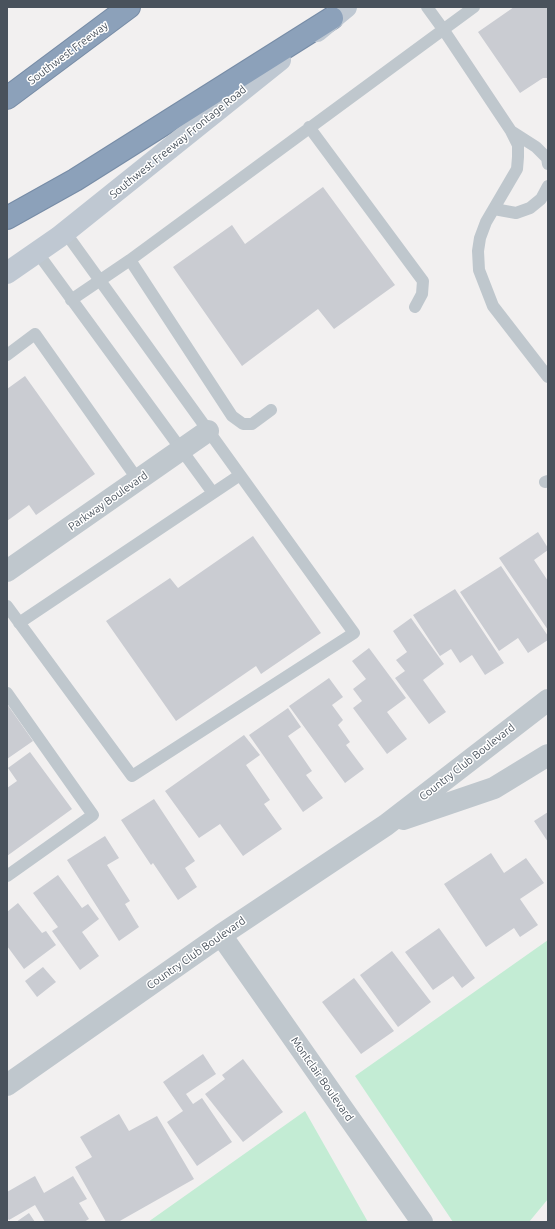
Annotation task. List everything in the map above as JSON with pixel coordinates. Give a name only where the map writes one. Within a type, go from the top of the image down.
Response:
[{"type":"highway","name":"Southwest Freeway","points":[[7,98],[129,7]]},
{"type":"highway","points":[[7,218],[75,180],[339,13]]},
{"type":"main road","name":"Southwest Freeway Frontage Road","points":[[7,273],[65,232],[339,13]]},
{"type":"street","name":"Parkway Boulevard","points":[[7,571],[208,431]]},
{"type":"street","name":"Country Club Boulevard","points":[[7,1085],[221,935],[386,824],[548,700]]},
{"type":"street","name":"Country Club Boulevard","points":[[386,824],[494,788],[548,755]]},
{"type":"street","name":"Montclair Boulevard","points":[[221,935],[422,1222]]},
{"type":"lane","points":[[427,7],[511,131],[518,145],[517,170],[482,233],[478,251],[480,270],[484,285],[493,306],[548,377]]},
{"type":"lane","points":[[71,300],[130,260],[308,127],[474,7]]},
{"type":"lane","points":[[308,127],[424,280],[422,294],[415,307]]},
{"type":"lane","points":[[511,131],[536,147],[547,158],[548,164]]},
{"type":"lane","points":[[494,209],[516,213],[530,208],[541,199],[548,186]]},
{"type":"lane","points":[[7,606],[132,776],[354,633],[65,232]]},
{"type":"lane","points":[[37,252],[214,493]]},
{"type":"lane","points":[[130,260],[232,416],[243,424],[252,424],[271,410]]},
{"type":"lane","points":[[7,355],[35,334],[138,480]]},
{"type":"lane","points":[[19,623],[240,475]]},
{"type":"lane","points":[[7,693],[93,815],[7,876]]},
{"type":"green space","points":[[548,940],[548,1199],[529,1222],[453,1222],[355,1076]]},
{"type":"green space","points":[[305,1111],[368,1222],[148,1222]]},
{"type":"building","points":[[514,7],[548,7],[548,78],[543,78],[520,93],[478,32]]},
{"type":"building","points":[[323,187],[395,285],[334,329],[318,309],[242,366],[173,267],[232,225],[245,244]]},
{"type":"building","points":[[25,376],[95,474],[36,515],[29,505],[7,521],[7,389]]},
{"type":"building","points":[[538,532],[548,548],[548,550],[534,560],[548,581],[548,630],[499,558]]},
{"type":"building","points":[[253,536],[321,633],[261,674],[256,666],[176,721],[106,621],[170,578],[178,588]]},
{"type":"building","points":[[501,566],[548,636],[548,640],[528,653],[518,638],[499,651],[460,592]]},
{"type":"building","points":[[455,589],[504,663],[485,675],[472,655],[460,663],[451,649],[440,656],[413,615]]},
{"type":"building","points":[[411,618],[444,664],[423,680],[446,712],[429,724],[395,678],[405,671],[396,660],[407,652],[393,631]]},
{"type":"building","points":[[369,648],[406,698],[387,712],[407,739],[387,754],[353,708],[362,701],[353,689],[366,679],[352,661]]},
{"type":"building","points":[[329,678],[343,697],[332,705],[343,720],[338,725],[350,742],[346,745],[364,769],[345,783],[289,706]]},
{"type":"building","points":[[7,704],[33,741],[7,759]]},
{"type":"building","points":[[288,708],[301,727],[288,736],[312,771],[306,775],[323,798],[303,812],[249,735]]},
{"type":"building","points":[[244,735],[260,755],[246,765],[270,800],[264,804],[282,829],[243,856],[220,824],[199,838],[165,791]]},
{"type":"building","points":[[30,752],[72,809],[7,856],[7,788],[17,781],[8,768]]},
{"type":"building","points":[[154,799],[195,861],[185,868],[197,887],[178,900],[153,863],[151,865],[121,820]]},
{"type":"building","points":[[548,812],[548,842],[534,821]]},
{"type":"building","points":[[105,836],[119,858],[107,865],[130,901],[125,904],[139,927],[119,941],[67,860]]},
{"type":"building","points":[[491,853],[504,873],[526,858],[544,883],[520,899],[538,925],[520,937],[514,928],[486,947],[444,884]]},
{"type":"building","points":[[58,875],[82,908],[88,904],[99,919],[82,932],[99,956],[80,970],[52,931],[58,927],[33,893]]},
{"type":"building","points":[[18,903],[42,933],[46,931],[56,945],[24,969],[7,946],[7,912]]},
{"type":"building","points":[[439,928],[475,978],[462,988],[453,976],[433,990],[405,952]]},
{"type":"building","points":[[392,951],[431,1002],[398,1027],[360,975]]},
{"type":"building","points":[[43,967],[56,982],[37,997],[25,981]]},
{"type":"building","points":[[354,978],[394,1031],[361,1054],[322,1002]]},
{"type":"building","points":[[203,1054],[216,1074],[186,1094],[193,1104],[202,1098],[232,1142],[197,1166],[167,1122],[183,1111],[163,1082]]},
{"type":"building","points":[[243,1059],[283,1112],[243,1142],[205,1094],[225,1079],[222,1075]]},
{"type":"building","points":[[119,1114],[129,1131],[157,1116],[194,1179],[118,1222],[106,1222],[75,1167],[92,1157],[80,1137]]},
{"type":"building","points":[[35,1176],[44,1193],[73,1176],[87,1199],[79,1203],[89,1219],[84,1222],[45,1222],[35,1205],[9,1220],[7,1218],[7,1192]]},
{"type":"building","points":[[29,1213],[35,1222],[16,1222]]}]
